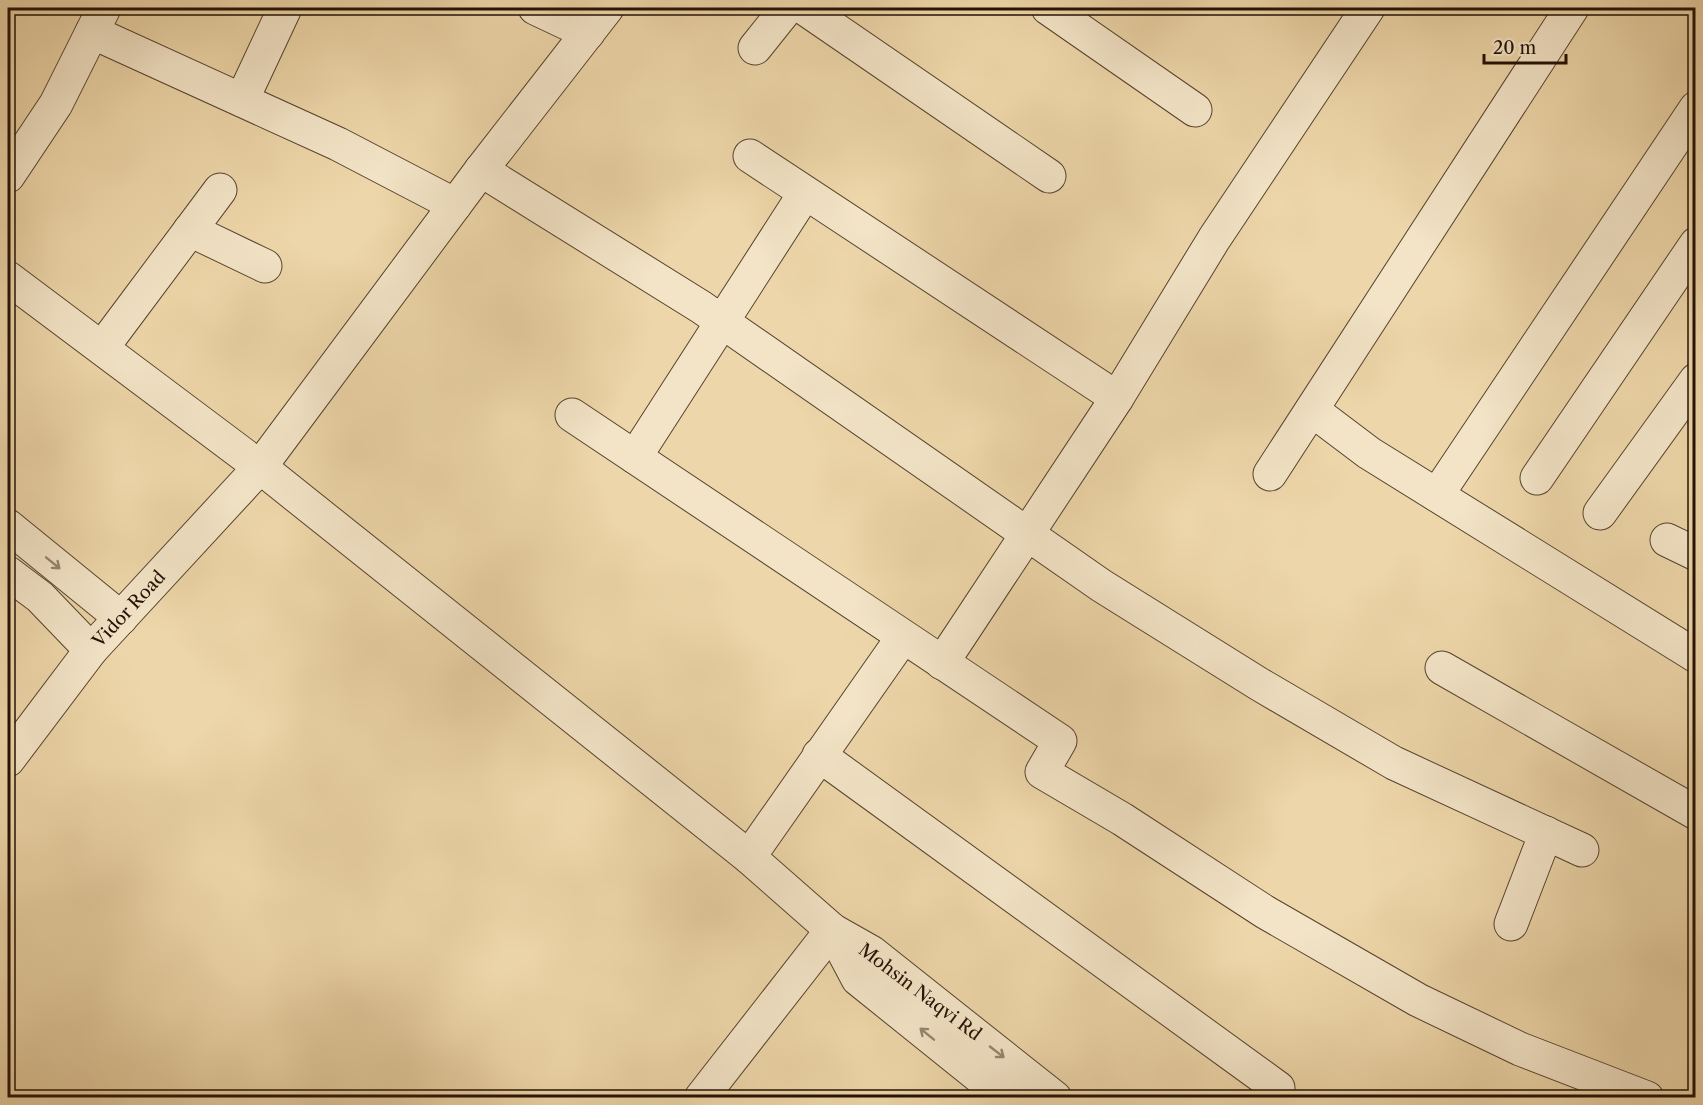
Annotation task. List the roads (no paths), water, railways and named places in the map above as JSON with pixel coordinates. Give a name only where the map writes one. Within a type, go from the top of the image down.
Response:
[{"type":"street","points":[[242,100],[285,8]]},
{"type":"street","points":[[535,8],[598,20]]},
{"type":"street","points":[[755,48],[787,8]]},
{"type":"street","points":[[804,8],[1049,176]]},
{"type":"street","points":[[1048,8],[1195,110]]},
{"type":"street","points":[[942,663],[1117,398],[1214,239],[1368,8]]},
{"type":"street","points":[[1270,474],[1572,8]]},
{"type":"street","points":[[8,176],[56,104],[98,20],[242,100],[338,144],[454,205]]},
{"type":"street","name":"Vidor Road","points":[[8,760],[18,725],[91,650],[260,467],[454,205],[598,20]]},
{"type":"street","points":[[1437,495],[1695,108]]},
{"type":"street","points":[[750,156],[1117,398]]},
{"type":"street","points":[[481,170],[722,321],[1102,586],[1239,672],[1394,763],[1582,850]]},
{"type":"street","points":[[102,348],[220,190]]},
{"type":"street","points":[[635,457],[805,193]]},
{"type":"street","points":[[190,230],[265,266]]},
{"type":"street","points":[[1537,478],[1695,244]]},
{"type":"street","points":[[8,278],[260,467],[749,857],[832,930],[701,1098]]},
{"type":"street","points":[[1600,513],[1695,380]]},
{"type":"street","points":[[1312,410],[1369,453],[1695,656]]},
{"type":"street","points":[[572,415],[1060,741],[1042,772],[1122,819],[1265,912],[1418,1000],[1520,1049],[1647,1098]]},
{"type":"street","points":[[8,526],[120,618]]},
{"type":"street","points":[[1667,540],[1695,554]]},
{"type":"street","points":[[8,573],[40,597],[91,650]]},
{"type":"street","points":[[749,857],[903,637]]},
{"type":"street","points":[[1442,668],[1695,813]]},
{"type":"street","points":[[819,755],[1278,1089]]},
{"type":"street","points":[[1511,924],[1546,833]]},
{"type":"street","name":"Mohsin Naqvi Rd","points":[[832,930],[858,979],[1006,1098]]},
{"type":"street","name":"Mohsin Naqvi Rd","points":[[832,930],[872,952],[1055,1098]]}]
